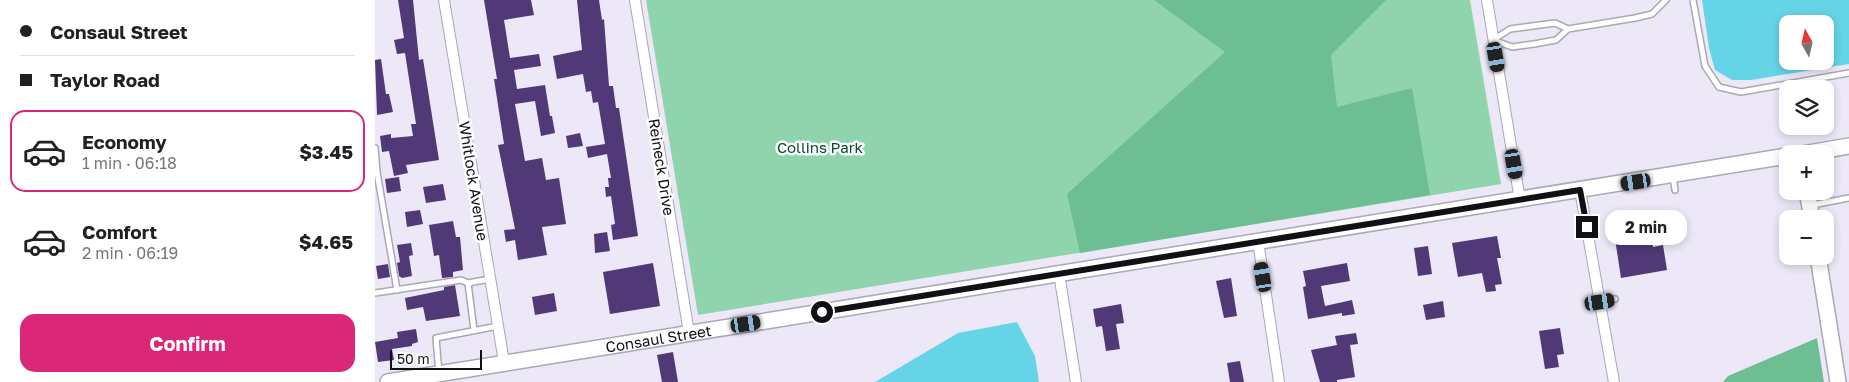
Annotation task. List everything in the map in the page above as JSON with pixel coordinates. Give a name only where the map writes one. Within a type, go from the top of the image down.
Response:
[{"type":"street","name":"Whitlock Avenue","points":[[444,0],[504,362]]},
{"type":"street","name":"Reineck Drive","points":[[635,0],[689,333]]},
{"type":"street","points":[[1487,0],[1520,200]]},
{"type":"street","points":[[1834,149],[1849,146]]},
{"type":"street","name":"Consaul Street","points":[[388,382],[1580,190],[1674,183],[1779,158]]},
{"type":"street","points":[[1580,190],[1614,382]]},
{"type":"street","points":[[1258,242],[1279,382]]},
{"type":"street","points":[[1820,265],[1839,382]]},
{"type":"street","points":[[1059,274],[1076,382]]},
{"type":"lane","points":[[1493,40],[1512,47],[1556,40],[1568,29],[1653,14],[1666,0]]},
{"type":"lane","points":[[1693,0],[1705,66],[1719,87],[1741,92],[1849,73]]},
{"type":"lane","points":[[1493,40],[1510,29],[1516,28],[1555,23],[1568,29]]},
{"type":"lane","points":[[375,148],[377,172],[397,290]]},
{"type":"lane","points":[[1809,205],[1849,198]]},
{"type":"lane","points":[[375,294],[461,280],[468,283],[490,279]]},
{"type":"lane","points":[[468,283],[474,330]]},
{"type":"lane","points":[[1600,302],[1615,299]]},
{"type":"lane","points":[[439,373],[436,338],[498,326]]},
{"type":"green space","name":"Collins Park","points":[[646,0],[1470,0],[1501,184],[698,315]]},
{"type":"green space","points":[[1154,0],[1386,0],[1331,55],[1337,107],[1412,88],[1430,195],[1080,253],[1067,194],[1225,52]]},
{"type":"green space","points":[[1817,338],[1824,382],[1723,382],[1728,376]]},
{"type":"water","points":[[1702,0],[1849,0],[1849,64],[1834,66],[1834,15],[1779,15],[1779,70],[1812,70],[1751,80],[1732,80],[1715,70],[1709,48]]},
{"type":"water","points":[[1017,322],[1035,356],[1039,382],[875,382],[958,333]]},
{"type":"building","points":[[398,0],[413,0],[419,60],[423,59],[439,160],[406,165],[408,173],[394,176],[389,151],[382,152],[380,136],[391,134],[391,138],[413,136],[411,124],[416,124],[405,53],[397,54],[394,40],[404,38]]},
{"type":"building","points":[[484,0],[531,0],[534,15],[504,20],[510,58],[539,54],[541,66],[514,70],[517,89],[545,85],[550,116],[552,116],[555,133],[541,136],[535,101],[515,104],[525,161],[542,158],[546,180],[559,178],[566,224],[542,227],[547,255],[518,260],[515,240],[506,242],[504,230],[515,229],[498,145],[504,144],[494,79],[497,79]]},
{"type":"building","points":[[577,0],[599,0],[602,20],[604,19],[609,86],[613,86],[616,108],[619,108],[638,236],[613,240],[611,225],[615,224],[611,196],[606,197],[605,187],[609,187],[608,178],[611,178],[607,154],[588,158],[586,147],[605,144],[598,102],[593,103],[591,91],[586,92],[583,74],[557,79],[553,56],[582,50]]},
{"type":"building","points":[[381,59],[386,94],[389,94],[393,112],[377,115],[375,60]]},
{"type":"building","points":[[580,133],[583,146],[568,148],[566,136]]},
{"type":"building","points":[[399,177],[401,191],[387,193],[385,179]]},
{"type":"building","points":[[443,184],[446,200],[426,203],[423,187]]},
{"type":"building","points":[[420,210],[423,224],[407,227],[405,212]]},
{"type":"building","points":[[1648,214],[1653,247],[1663,245],[1667,270],[1621,278],[1612,219]]},
{"type":"building","points":[[453,221],[456,237],[460,237],[463,270],[453,272],[453,277],[442,278],[439,255],[434,256],[429,225]]},
{"type":"building","points":[[607,232],[610,251],[595,253],[594,234]]},
{"type":"building","points":[[1497,236],[1501,258],[1497,258],[1502,284],[1495,285],[1496,291],[1486,292],[1482,273],[1458,277],[1452,243]]},
{"type":"building","points":[[411,243],[413,255],[409,256],[412,276],[402,278],[399,276],[397,263],[400,262],[397,245]]},
{"type":"building","points":[[1428,246],[1432,274],[1418,276],[1414,248]]},
{"type":"building","points":[[653,263],[660,306],[610,314],[603,272]]},
{"type":"building","points":[[1347,263],[1350,281],[1321,286],[1325,306],[1352,300],[1355,314],[1342,316],[1342,313],[1308,319],[1303,287],[1306,286],[1303,271]]},
{"type":"building","points":[[388,264],[390,277],[378,279],[376,266]]},
{"type":"building","points":[[1231,278],[1237,316],[1224,318],[1216,281]]},
{"type":"building","points":[[455,285],[460,316],[426,321],[423,307],[407,310],[405,298],[444,290],[444,287]]},
{"type":"building","points":[[554,293],[557,311],[535,315],[532,297]]},
{"type":"building","points":[[1443,301],[1445,317],[1426,320],[1423,305]]},
{"type":"building","points":[[1121,304],[1124,323],[1116,324],[1120,349],[1106,351],[1102,326],[1096,327],[1093,309]]},
{"type":"building","points":[[1560,328],[1564,354],[1557,355],[1559,367],[1545,369],[1539,331]]},
{"type":"building","points":[[416,329],[418,342],[412,344],[412,346],[392,349],[394,360],[378,362],[375,342],[398,338],[397,332]]},
{"type":"building","points":[[1356,333],[1358,344],[1350,345],[1355,377],[1337,380],[1337,382],[1320,382],[1311,350],[1337,345],[1335,336]]},
{"type":"building","points":[[673,352],[678,382],[662,382],[657,355]]},
{"type":"building","points":[[1240,361],[1244,382],[1230,382],[1227,363]]},
{"type":"route","points":[[822,312],[1580,190],[1587,227]]}]
